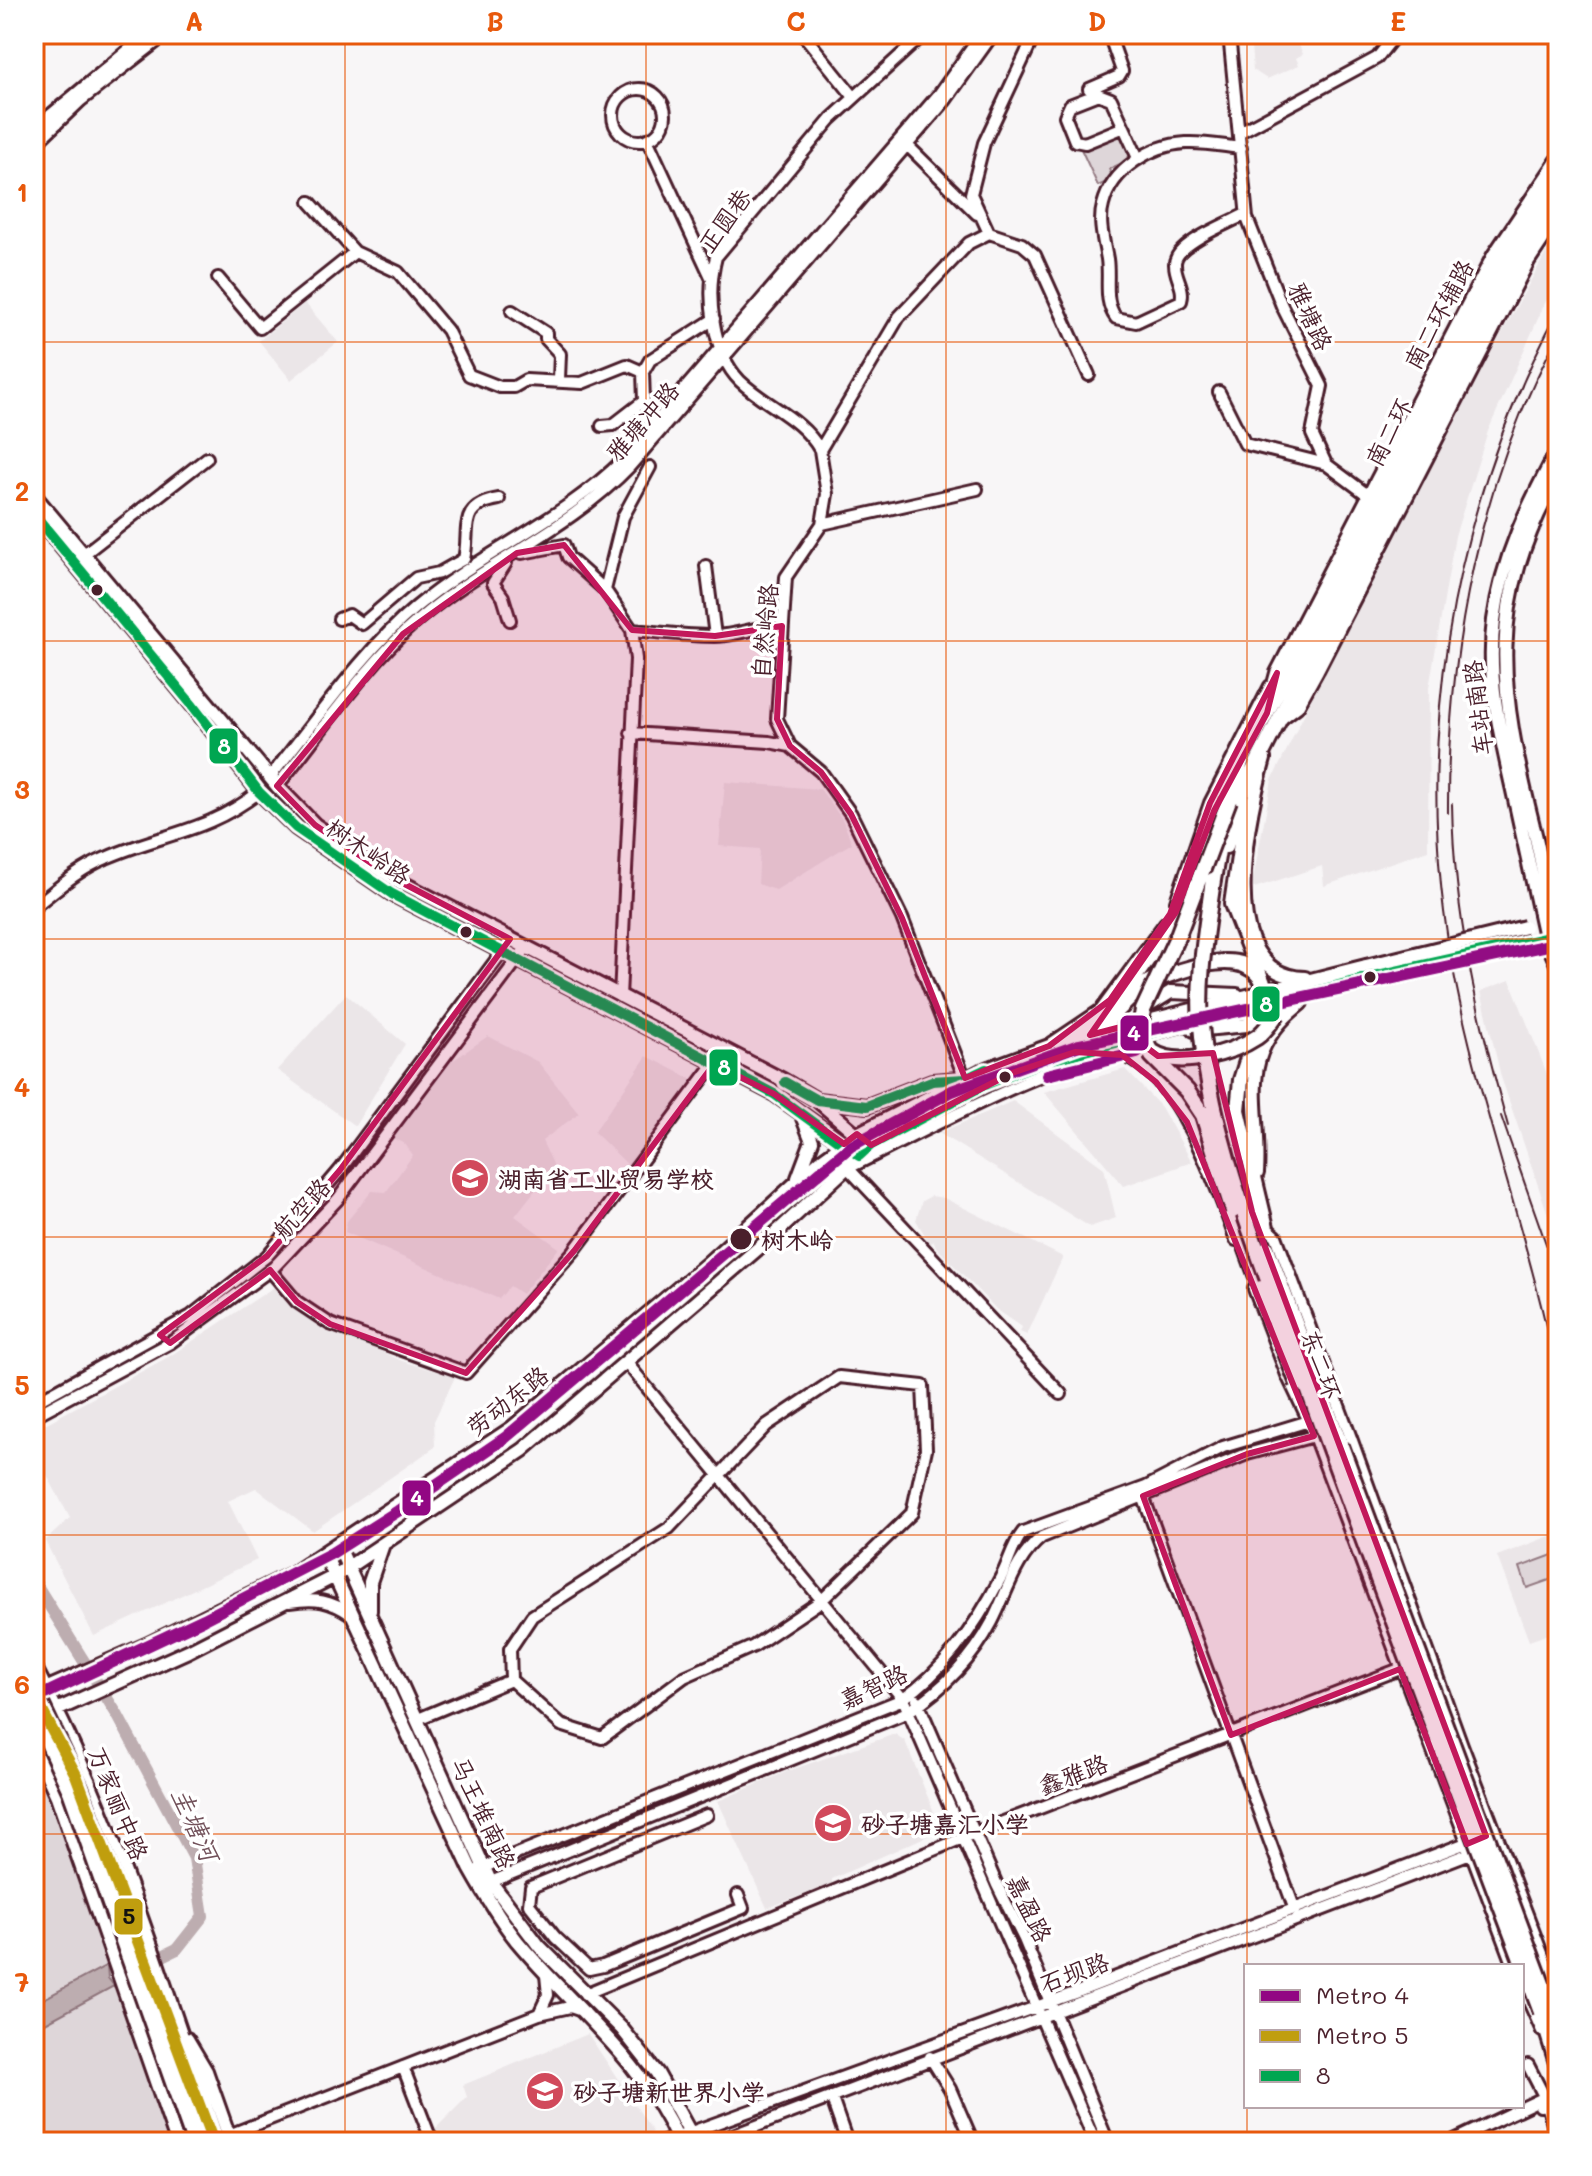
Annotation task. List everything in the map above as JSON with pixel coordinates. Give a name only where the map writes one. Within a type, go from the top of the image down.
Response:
[{"type":"highway","name":"南二环","points":[[1274,715],[1505,254],[1558,177]]},
{"type":"highway","name":"南二环","points":[[1274,715],[1507,276],[1558,196]]},
{"type":"highway","name":"东二环","points":[[1274,715],[1271,736],[1249,764],[1237,803],[1226,847],[1210,961],[1209,1019],[1238,1164],[1550,2005]]},
{"type":"highway","name":"东二环","points":[[1274,715],[1229,800],[1218,851],[1202,964],[1200,1002],[1204,1050],[1238,1191],[1320,1437],[1550,2005]]},
{"type":"highway","points":[[1077,1045],[1142,986],[1174,974],[1238,962],[1255,970],[1263,983],[1235,917],[1231,896],[1249,764]]},
{"type":"highway","points":[[1229,800],[1183,922],[1143,1010],[1140,1027],[1142,1052],[1187,1091],[1203,1115],[1233,1211],[1288,1364],[1320,1437]]},
{"type":"highway","points":[[1142,1052],[1173,1059],[1211,1053],[1254,1039],[1271,1011],[1320,983]]},
{"type":"highway","points":[[1271,1011],[1249,1054],[1241,1080],[1238,1110],[1250,1172],[1256,1182],[1269,1230],[1275,1266]]},
{"type":"highway","points":[[38,1690],[80,1787],[208,2142]]},
{"type":"highway","points":[[34,1711],[70,1791],[194,2142]]},
{"type":"highway","points":[[1550,2005],[1558,2027]]},
{"type":"highway","points":[[1550,2005],[1551,2047],[1558,2066]]},
{"type":"main road","points":[[34,144],[41,123],[149,34]]},
{"type":"main road","points":[[41,123],[165,34]]},
{"type":"main road","name":"南二环辅路","points":[[1274,715],[1277,673],[1494,255],[1558,160]]},
{"type":"main road","points":[[1274,715],[1297,706],[1528,261],[1558,216]]},
{"type":"main road","name":"车站南路","points":[[1558,450],[1526,508],[1509,555],[1497,601],[1492,643],[1496,714],[1551,922],[1558,966]]},
{"type":"main road","name":"车站南路","points":[[1538,878],[1509,723],[1503,648],[1515,574],[1537,511],[1558,475]]},
{"type":"main road","name":"树木岭路","points":[[34,495],[274,782],[315,825],[393,878],[817,1100],[871,1145]]},
{"type":"main road","name":"树木岭路","points":[[34,514],[193,706],[259,792],[296,828],[369,880],[799,1111],[859,1156]]},
{"type":"main road","points":[[1271,736],[1257,789],[1241,894],[1252,935],[1266,961],[1279,973],[1320,983]]},
{"type":"main road","points":[[1077,1045],[1116,1000],[1176,912],[1214,811],[1249,764]]},
{"type":"main road","points":[[1158,1032],[1320,983],[1551,922]]},
{"type":"main road","points":[[1367,971],[1554,937]]},
{"type":"main road","points":[[1077,1045],[1249,996],[1320,983]]},
{"type":"main road","points":[[1256,1182],[1253,1075],[1271,1036],[1320,983]]},
{"type":"main road","points":[[1143,1010],[1155,999],[1171,992],[1249,996]]},
{"type":"main road","points":[[1077,1045],[1158,1032],[1230,1029],[1247,1025],[1271,1011]]},
{"type":"main road","points":[[817,1100],[867,1106],[932,1081],[965,1079],[1049,1046],[1077,1045],[1142,1052]]},
{"type":"main road","name":"劳动东路","points":[[34,1720],[283,1603],[349,1567],[523,1450],[871,1145],[984,1085],[1077,1045]]},
{"type":"main road","name":"劳动东路","points":[[38,1690],[111,1660],[325,1555],[512,1428],[857,1134],[965,1079]]},
{"type":"main road","points":[[795,1184],[812,1141],[799,1111]]},
{"type":"main road","points":[[370,1614],[370,1582],[383,1544]]},
{"type":"main road","name":"马王堆南路","points":[[338,1545],[418,1719],[477,1870]]},
{"type":"main road","name":"马王堆南路","points":[[325,1555],[477,1870],[516,1939],[611,2038],[644,2082],[678,2140]]},
{"type":"main road","name":"万家丽中路","points":[[34,1666],[38,1690],[56,1710],[89,1781],[175,2018],[226,2140]]},
{"type":"main road","points":[[34,1746],[57,1796],[177,2142]]},
{"type":"main road","name":"马王堆南路","points":[[486,1884],[539,1946],[622,2029],[657,2073],[693,2136]]},
{"type":"street","points":[[803,34],[854,97]]},
{"type":"street","name":"正圆巷","points":[[820,450],[811,434],[739,380],[723,352],[714,319],[711,277],[716,257],[831,119],[924,34]]},
{"type":"street","name":"雅塘冲路","points":[[274,782],[403,634],[446,599],[606,491],[940,93],[982,34]]},
{"type":"street","name":"雅塘冲路","points":[[274,782],[394,627],[418,605],[597,485],[723,352],[907,145],[945,101],[993,34]]},
{"type":"street","points":[[1007,34],[1033,38],[984,143],[971,194],[989,233],[1022,244],[1035,255],[1089,375]]},
{"type":"street","points":[[1089,89],[1119,76],[1122,71],[1109,34]]},
{"type":"street","name":"雅塘路","points":[[1229,34],[1246,214],[1282,306],[1322,386],[1312,434],[1326,464]]},
{"type":"street","points":[[1240,132],[1377,58],[1396,34]]},
{"type":"street","points":[[633,89],[648,90],[660,99],[665,113],[662,128],[647,139],[636,142],[622,136],[613,124],[612,109],[620,96],[633,89]]},
{"type":"street","points":[[1124,127],[1085,143],[1075,141],[1065,116],[1070,105],[1098,94],[1111,99],[1124,127],[1138,158]]},
{"type":"street","points":[[647,139],[711,277]]},
{"type":"street","points":[[1241,148],[1184,143],[1138,158],[1111,185],[1102,206],[1107,300],[1116,318],[1136,322],[1181,301],[1182,287],[1174,267],[1176,256],[1186,245],[1246,214]]},
{"type":"street","points":[[907,145],[980,217]]},
{"type":"street","points":[[310,202],[355,252],[398,272],[447,330],[469,375],[500,387],[514,387],[526,380],[559,379],[582,383],[627,365],[643,372]]},
{"type":"street","points":[[820,450],[899,317],[969,243],[989,233]]},
{"type":"street","points":[[218,278],[260,328],[355,252]]},
{"type":"street","points":[[512,311],[546,333],[546,339],[560,354],[559,379]]},
{"type":"street","points":[[602,426],[613,425],[644,401],[643,372],[650,360],[714,319]]},
{"type":"street","points":[[1219,392],[1245,444],[1326,464],[1369,496]]},
{"type":"street","name":"自然岭路","points":[[790,746],[777,719],[786,577],[822,524],[827,494],[820,450]]},
{"type":"street","points":[[84,554],[207,458]]},
{"type":"street","points":[[605,590],[623,517],[650,467]]},
{"type":"street","points":[[822,524],[977,489]]},
{"type":"street","points":[[339,619],[349,615],[362,624],[416,578],[439,573],[464,559],[465,523],[472,511],[499,499]]},
{"type":"street","points":[[510,620],[503,597],[493,583],[514,555],[564,545],[568,557],[605,590],[632,630],[636,659],[620,997]]},
{"type":"street","points":[[706,566],[715,636]]},
{"type":"street","points":[[632,630],[715,636],[746,633],[765,625],[782,626]]},
{"type":"street","points":[[1049,1046],[1101,1010],[1164,925],[1210,803],[1277,673]]},
{"type":"street","points":[[631,733],[790,746],[821,772],[851,814],[902,918],[965,1079]]},
{"type":"street","points":[[34,907],[91,865],[207,826],[259,792]]},
{"type":"street","name":"航空路","points":[[34,1403],[191,1316],[267,1256],[340,1170],[511,940]]},
{"type":"street","name":"航空路","points":[[34,1416],[170,1343],[272,1269],[338,1199],[526,948]]},
{"type":"street","points":[[1077,1045],[1122,1055],[1156,1082],[1187,1122],[1287,1375],[1320,1437],[1400,1669],[1513,1964]]},
{"type":"street","points":[[1061,1394],[848,1168],[957,1112],[1032,1080],[1092,1060],[1122,1055]]},
{"type":"street","points":[[267,1256],[272,1269],[297,1302],[330,1324],[466,1373],[574,1251],[714,1064]]},
{"type":"street","points":[[1269,1230],[1276,1236],[1497,1837],[1550,2005]]},
{"type":"street","points":[[160,1335],[170,1343]]},
{"type":"street","name":"嘉盈路","points":[[626,1362],[903,1699],[1095,2142]]},
{"type":"street","points":[[839,1377],[923,1386],[926,1449],[912,1513],[821,1601],[754,1646],[684,1677],[602,1738],[561,1725],[511,1680],[510,1649],[532,1616],[669,1528],[767,1425],[839,1377]]},
{"type":"street","name":"嘉智路","points":[[477,1870],[903,1699],[933,1678],[961,1641],[1003,1575],[1010,1548],[1023,1532],[1146,1487],[1223,1447],[1309,1421]]},
{"type":"street","name":"嘉智路","points":[[486,1884],[908,1712],[951,1681],[991,1624],[1025,1551],[1057,1530],[1247,1454],[1320,1437]]},
{"type":"street","points":[[1143,1496],[1295,1910]]},
{"type":"street","points":[[283,1603],[314,1598],[332,1601],[354,1616]]},
{"type":"street","name":"鑫雅路","points":[[585,1994],[975,1833],[1400,1669]]},
{"type":"street","points":[[418,1719],[511,1680]]},
{"type":"street","name":"嘉盈路","points":[[914,1691],[1108,2142]]},
{"type":"street","points":[[662,1810],[670,1830]]},
{"type":"street","points":[[707,1815],[531,1887],[529,1904],[555,1937],[589,1969],[743,1908],[738,1895]]},
{"type":"street","name":"石坝路","points":[[664,2142],[693,2136],[1039,2012],[1497,1837]]},
{"type":"street","name":"石坝路","points":[[1052,2007],[1295,1910],[1469,1848]]},
{"type":"street","points":[[539,2014],[549,1987],[544,1970]]},
{"type":"street","points":[[1524,1990],[1551,2047]]},
{"type":"street","points":[[226,2140],[539,2014],[570,2007],[586,2013]]},
{"type":"street","name":"石坝路","points":[[715,2142],[832,2099],[1039,2012]]},
{"type":"street","points":[[930,2057],[950,2089],[973,2142]]},
{"type":"street","points":[[1528,2065],[1550,2101],[1558,2141]]},
{"type":"street","points":[[403,2067],[432,2142]]},
{"type":"street","points":[[1462,2142],[1550,2101],[1558,2091]]},
{"type":"street","points":[[832,2099],[847,2142]]},
{"type":"street","points":[[1450,2142],[1550,2101]]},
{"type":"highlighted area","points":[[564,545],[632,630],[715,636],[782,626],[777,719],[790,746],[821,772],[851,814],[902,918],[965,1078],[1049,1046],[1110,1000],[1170,914],[1210,803],[1277,673],[1267,713],[1214,811],[1176,912],[1090,1035],[1140,1022],[1146,1047],[1158,1056],[1213,1053],[1252,1212],[1486,1836],[1467,1844],[1400,1669],[1231,1735],[1143,1496],[1247,1454],[1314,1436],[1187,1122],[1156,1082],[1122,1055],[1075,1052],[1012,1073],[871,1145],[857,1134],[844,1144],[774,1094],[714,1064],[574,1251],[466,1373],[330,1324],[297,1302],[270,1270],[170,1343],[160,1335],[267,1256],[340,1170],[510,939],[393,878],[315,825],[277,786],[403,634],[517,553]]},
{"type":"shaded area","points":[[1250,34],[1294,34],[1303,54],[1296,58],[1299,65],[1267,79],[1253,70]]},
{"type":"shaded area","points":[[1120,131],[1133,158],[1109,169],[1113,179],[1098,186],[1081,149]]},
{"type":"shaded area","points":[[1558,231],[1558,284],[1545,303],[1488,431],[1455,536],[1429,688],[1428,850],[1324,886],[1322,866],[1251,889],[1272,780],[1404,511]]},
{"type":"shaded area","points":[[305,303],[338,342],[291,380],[259,341]]},
{"type":"shaded area","points":[[725,782],[820,789],[842,819],[852,843],[776,890],[758,884],[760,849],[719,846]]},
{"type":"shaded area","points":[[1510,980],[1547,1074],[1558,1070],[1558,1244],[1501,1077],[1481,991]]},
{"type":"shaded area","points":[[346,994],[405,1044],[355,1126],[277,1070]]},
{"type":"shaded area","name":"湖南省工业贸易学校","points":[[488,1036],[538,1062],[579,1113],[542,1141],[554,1166],[515,1216],[559,1248],[522,1294],[510,1286],[499,1299],[345,1232],[347,1221],[372,1191],[386,1192],[413,1155],[405,1144],[390,1137],[438,1071]]},
{"type":"shaded area","points":[[647,1056],[692,1079],[630,1167],[594,1132]]},
{"type":"shaded area","points":[[1125,1069],[1161,1107],[1192,1162],[1124,1186],[1044,1092]]},
{"type":"shaded area","points":[[1013,1101],[1104,1168],[1116,1218],[1090,1227],[939,1133]]},
{"type":"shaded area","points":[[931,1196],[944,1198],[1063,1257],[1027,1335],[1020,1332],[1022,1327],[996,1309],[936,1247],[934,1241],[930,1244],[916,1220],[922,1201]]},
{"type":"shaded area","points":[[274,1287],[296,1308],[329,1327],[402,1361],[455,1377],[434,1421],[435,1447],[313,1531],[256,1488],[228,1501],[257,1560],[94,1636],[45,1541],[70,1518],[34,1451],[34,1430],[170,1356]]},
{"type":"shaded area","points":[[1558,1533],[1558,1631],[1529,1641],[1497,1556]]},
{"type":"shaded area","points":[[1558,1553],[1558,1577],[1527,1588],[1520,1567]]},
{"type":"shaded area","name":"砂子塘嘉汇小学","points":[[895,1734],[905,1741],[940,1827],[936,1832],[832,1879],[832,1884],[767,1908],[718,1801],[788,1771]]},
{"type":"shaded area","points":[[34,1759],[49,1780],[170,2142],[34,2142]]},
{"type":"shaded area","points":[[107,1965],[108,1978],[114,1986],[34,2029],[34,2004]]},
{"type":"shaded area","name":"砂子塘新世界小学","points":[[588,2034],[653,2132],[628,2142],[440,2142],[435,2129],[467,2097],[463,2085]]},
{"type":"waterway","name":"圭塘河","points":[[34,1581],[118,1716],[194,1858],[203,1916],[177,1949],[148,1963]]},
{"type":"railway","points":[[1558,311],[1520,390],[1489,471],[1465,554],[1448,638],[1439,724],[1437,811],[1442,897],[1456,984],[1480,1084],[1535,1281],[1558,1381]]},
{"type":"railway","points":[[1448,813],[1454,690],[1473,568],[1507,448],[1558,336]]},
{"type":"railway","points":[[1452,804],[1457,887],[1463,927],[1487,1046],[1508,1126]]},
{"type":"railway","points":[[1501,1116],[1558,1278]]},
{"type":"metro line","name":"4","points":[[34,1699],[204,1619],[332,1553],[398,1511],[505,1438],[851,1146],[952,1091],[1079,1045],[1558,943]]},
{"type":"metro line","name":"4","points":[[1047,1075],[1137,1053]]},
{"type":"metro line","name":"5","points":[[34,1696],[76,1775],[213,2142]]},
{"type":"transit line","name":"8","points":[[34,514],[193,706],[259,792],[296,828],[392,894],[774,1094],[859,1156],[871,1145],[984,1085],[1043,1062],[1369,977],[1558,935]]},
{"type":"transit line","name":"8","points":[[785,1082],[817,1100],[867,1106],[932,1081],[965,1079],[986,1069]]},
{"type":"place","name":"湖南省工业贸易学校","points":[[470,1178]]},
{"type":"place","name":"树木岭","points":[[741,1239]]},
{"type":"place","name":"砂子塘嘉汇小学","points":[[833,1823]]},
{"type":"place","name":"砂子塘新世界小学","points":[[545,2091]]}]
